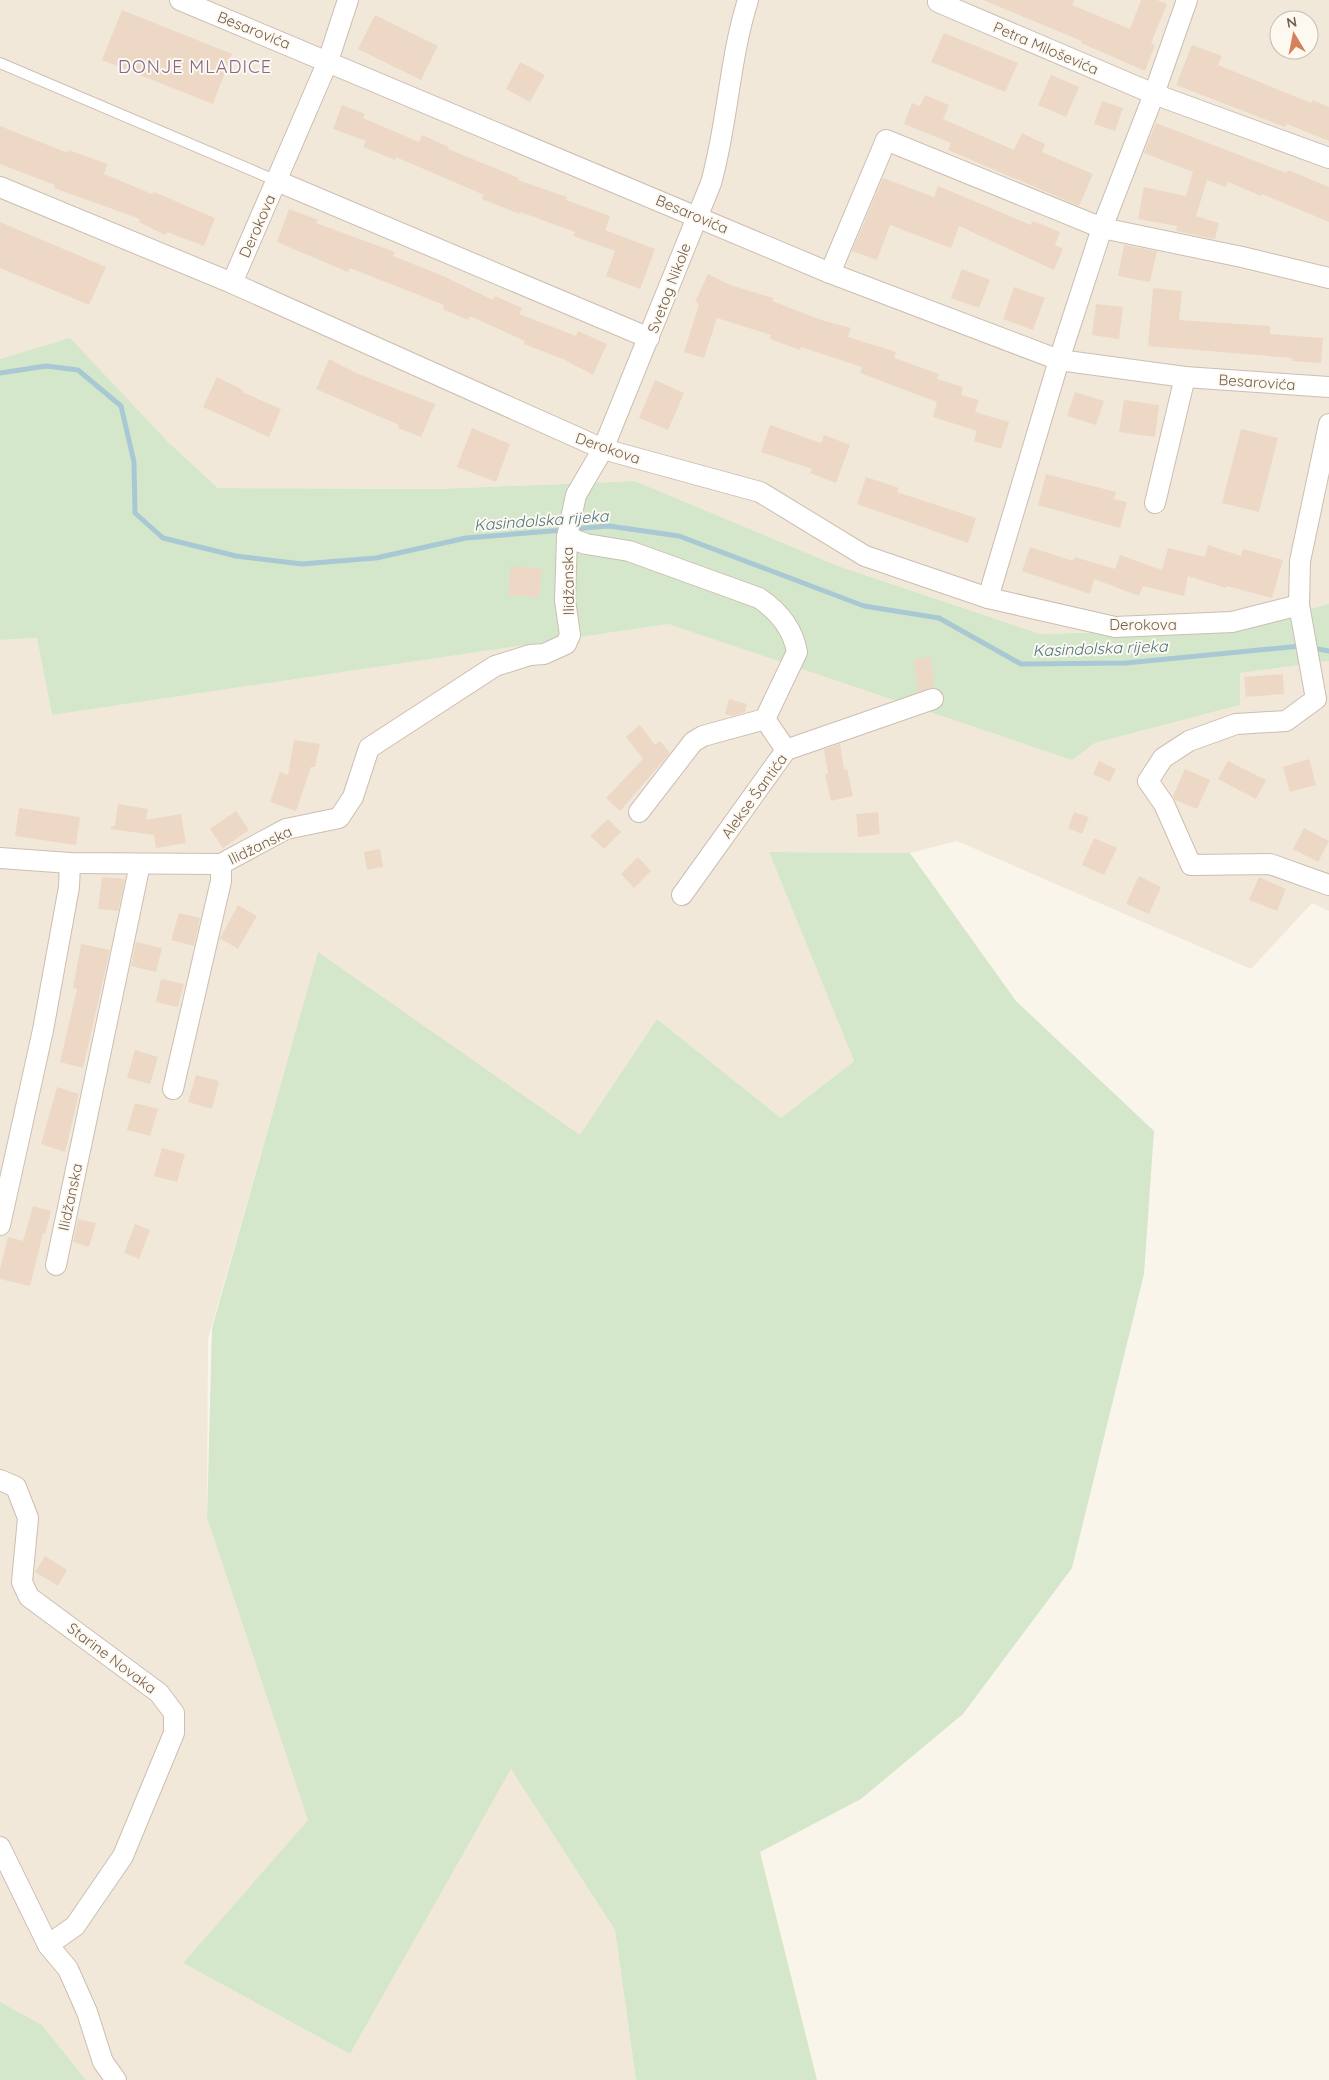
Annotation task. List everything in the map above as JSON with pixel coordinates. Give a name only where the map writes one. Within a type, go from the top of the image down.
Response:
[{"type":"street","name":"Besarovića","points":[[180,0],[696,215],[830,273],[1059,360],[1185,377],[1329,387]]},
{"type":"street","points":[[277,181],[328,61],[348,0]]},
{"type":"street","name":"Svetog Nikole","points":[[567,537],[576,495],[603,449],[649,338],[696,215],[711,183],[719,152],[737,35],[748,0]]},
{"type":"street","points":[[988,598],[1059,360],[1102,228],[1154,94],[1187,0]]},
{"type":"street","name":"Petra Miloševića","points":[[938,2],[1154,94],[1329,158]]},
{"type":"street","points":[[830,273],[886,140],[1102,228],[1242,257],[1329,278]]},
{"type":"street","name":"Derokova","points":[[232,283],[277,181],[649,338]]},
{"type":"street","name":"Derokova","points":[[0,187],[232,283],[603,449],[760,492],[865,556],[988,598],[1115,627],[1232,622],[1300,605]]},
{"type":"street","points":[[1154,503],[1185,377]]},
{"type":"street","points":[[1329,424],[1300,561],[1300,605],[1316,699],[1286,721],[1236,724],[1190,741],[1163,758],[1148,782],[1164,804],[1191,865],[1270,864],[1329,885]]},
{"type":"street","name":"Ilidžanska","points":[[0,858],[70,863],[221,864],[286,829],[339,818],[353,797],[369,748],[495,666],[530,655],[544,654],[566,644],[570,635],[565,600],[567,537],[586,544],[629,551],[731,586],[759,598],[776,610],[795,642],[797,652],[764,719]]},
{"type":"street","name":"Alekse Šantića","points":[[682,895],[786,750],[933,700]]},
{"type":"street","points":[[639,812],[693,742],[703,736],[764,719],[786,750]]},
{"type":"street","points":[[0,1225],[44,1020],[69,887],[70,863]]},
{"type":"street","name":"Ilidžanska","points":[[56,1265],[140,864]]},
{"type":"street","name":"Ilidžanska","points":[[173,1089],[192,1014],[221,881],[221,864]]},
{"type":"street","name":"Starine Novaka","points":[[0,1480],[16,1488],[28,1518],[22,1582],[29,1597],[159,1693],[174,1713],[174,1733],[123,1856],[75,1926],[48,1945]]},
{"type":"street","points":[[0,1847],[48,1945],[68,1968],[87,2012],[103,2062],[116,2080]]},
{"type":"lane","points":[[0,63],[277,181]]},
{"type":"shaded area","points":[[0,0],[1329,0],[1329,604],[1231,629],[1040,634],[838,566],[635,481],[439,489],[218,488],[168,442],[70,339],[0,359]]},
{"type":"shaded area","points":[[668,624],[1072,760],[1095,743],[1240,705],[1240,673],[1329,661],[1329,911],[1312,903],[1251,969],[957,841],[910,853],[769,852],[854,1061],[781,1118],[657,1019],[580,1136],[318,953],[208,1339],[207,1518],[308,1820],[183,1963],[350,2054],[511,1768],[615,1930],[636,2080],[86,2080],[42,2025],[0,2002],[0,640],[37,638],[52,715]]},
{"type":"green space","points":[[70,338],[168,442],[218,488],[439,489],[635,481],[838,566],[1040,634],[1231,629],[1329,604],[1329,661],[1240,673],[1240,705],[1095,743],[1072,760],[668,624],[52,715],[37,638],[0,640],[0,359]]},
{"type":"green space","points":[[769,852],[910,853],[1016,1001],[1154,1131],[1144,1274],[1072,1568],[963,1714],[861,1799],[760,1852],[817,2080],[636,2080],[615,1930],[511,1769],[350,2054],[183,1963],[308,1820],[207,1518],[212,1328],[318,952],[580,1135],[657,1019],[781,1118],[854,1061]]},
{"type":"green space","points":[[0,2002],[42,2025],[86,2080],[0,2080]]},
{"type":"building","points":[[983,0],[1074,0],[1072,5],[1130,29],[1141,0],[1157,0],[1167,4],[1151,43],[1155,45],[1145,71],[1081,43],[1082,41]]},
{"type":"building","points":[[122,10],[232,54],[213,104],[102,60]]},
{"type":"building","points":[[375,15],[438,46],[421,80],[358,49]]},
{"type":"building","points":[[944,33],[1018,63],[1005,92],[931,62]]},
{"type":"building","points":[[1192,45],[1222,56],[1218,65],[1311,103],[1313,100],[1329,107],[1329,141],[1287,124],[1285,127],[1176,85]]},
{"type":"building","points":[[520,62],[545,75],[530,102],[506,89]]},
{"type":"building","points":[[1051,75],[1079,87],[1066,117],[1038,105]]},
{"type":"building","points":[[925,95],[949,105],[943,119],[1014,150],[1022,133],[1045,144],[1042,152],[1093,174],[1079,206],[948,150],[951,143],[904,124],[912,103],[920,106]]},
{"type":"building","points":[[1102,101],[1123,108],[1115,131],[1094,124]]},
{"type":"building","points":[[342,105],[365,114],[363,118],[419,142],[422,135],[449,147],[448,149],[519,178],[518,180],[567,197],[566,200],[610,216],[605,230],[655,249],[640,289],[606,276],[615,251],[573,236],[575,232],[520,212],[519,214],[482,199],[484,195],[396,157],[395,160],[363,147],[366,141],[333,129]]},
{"type":"building","points":[[1156,123],[1286,173],[1288,170],[1329,187],[1329,222],[1228,182],[1226,187],[1207,180],[1196,216],[1219,223],[1215,239],[1176,231],[1177,226],[1138,219],[1144,187],[1186,196],[1193,172],[1144,153]]},
{"type":"building","points":[[0,126],[68,153],[69,150],[107,164],[104,174],[152,194],[154,192],[215,218],[204,246],[167,232],[165,235],[139,222],[140,219],[54,188],[55,185],[0,164]]},
{"type":"building","points":[[883,178],[934,197],[938,186],[1031,225],[1033,221],[1060,232],[1055,245],[1063,249],[1054,270],[959,226],[951,248],[890,225],[877,260],[852,251]]},
{"type":"building","points":[[289,209],[318,220],[316,223],[395,252],[393,256],[441,275],[493,300],[495,296],[522,308],[519,314],[576,336],[578,331],[607,344],[593,375],[565,360],[524,344],[525,341],[470,316],[468,320],[443,309],[444,305],[350,268],[348,272],[277,242]]},
{"type":"building","points":[[0,222],[106,267],[89,305],[0,268]]},
{"type":"building","points":[[1124,245],[1157,251],[1150,282],[1118,276]]},
{"type":"building","points":[[962,269],[990,280],[979,308],[951,298]]},
{"type":"building","points":[[708,274],[730,285],[773,298],[772,301],[821,320],[851,328],[848,337],[896,352],[894,358],[939,374],[937,379],[963,387],[961,395],[979,400],[975,412],[1009,422],[1001,449],[974,441],[977,431],[933,417],[937,402],[860,373],[862,367],[801,347],[800,350],[770,339],[771,335],[717,318],[704,358],[684,352],[699,304],[695,302]]},
{"type":"building","points":[[1014,287],[1045,298],[1033,330],[1003,319]]},
{"type":"building","points":[[1153,288],[1182,291],[1179,320],[1270,326],[1270,334],[1323,338],[1321,363],[1292,361],[1292,358],[1148,346]]},
{"type":"building","points":[[1096,304],[1123,307],[1119,339],[1092,335]]},
{"type":"building","points":[[329,359],[356,373],[435,404],[421,437],[398,428],[399,425],[316,389]]},
{"type":"building","points":[[217,377],[243,390],[242,392],[281,409],[269,437],[203,407]]},
{"type":"building","points":[[655,380],[684,393],[668,430],[639,418]]},
{"type":"building","points":[[1075,392],[1104,401],[1096,425],[1067,416]]},
{"type":"building","points":[[1124,400],[1159,405],[1155,437],[1119,432]]},
{"type":"building","points":[[770,425],[821,443],[824,435],[850,445],[836,483],[810,473],[812,469],[761,452]]},
{"type":"building","points":[[472,428],[510,444],[496,482],[457,467]]},
{"type":"building","points":[[1241,429],[1278,438],[1259,512],[1222,503]]},
{"type":"building","points":[[1046,474],[1116,492],[1114,499],[1127,502],[1120,528],[1038,505]]},
{"type":"building","points":[[866,477],[899,488],[897,492],[976,518],[968,543],[857,504]]},
{"type":"building","points":[[1208,545],[1241,556],[1243,549],[1283,560],[1272,598],[1227,586],[1226,588],[1188,576],[1184,596],[1143,586],[1139,596],[1094,579],[1090,594],[1022,571],[1030,547],[1073,561],[1075,557],[1115,569],[1120,555],[1162,570],[1168,548],[1205,557]]},
{"type":"building","points":[[511,566],[542,569],[539,598],[508,595]]},
{"type":"building","points":[[931,657],[934,687],[918,692],[914,659]]},
{"type":"building","points":[[1283,674],[1284,694],[1246,697],[1244,677]]},
{"type":"building","points":[[729,699],[747,704],[745,712],[732,716],[725,714]]},
{"type":"building","points":[[640,725],[655,745],[660,741],[670,753],[620,811],[606,798],[643,759],[626,737]]},
{"type":"building","points":[[294,740],[320,744],[315,767],[311,767],[296,811],[270,802],[280,772],[288,775]]},
{"type":"building","points":[[840,744],[844,770],[847,769],[853,796],[831,801],[825,774],[828,774],[824,749]]},
{"type":"building","points":[[1309,759],[1316,785],[1290,792],[1283,767]]},
{"type":"building","points":[[1099,761],[1116,769],[1110,782],[1093,774]]},
{"type":"building","points":[[1228,761],[1266,780],[1256,799],[1218,779]]},
{"type":"building","points":[[1185,769],[1210,780],[1197,809],[1175,800],[1173,796]]},
{"type":"building","points":[[118,804],[148,809],[146,820],[181,814],[186,843],[156,848],[154,835],[111,829],[111,826],[115,826]]},
{"type":"building","points":[[19,808],[80,817],[76,845],[15,836]]},
{"type":"building","points":[[236,811],[249,830],[223,848],[210,829]]},
{"type":"building","points":[[878,812],[880,834],[858,837],[856,814]]},
{"type":"building","points":[[1074,812],[1089,817],[1082,834],[1068,828]]},
{"type":"building","points":[[608,819],[621,832],[604,849],[590,836]]},
{"type":"building","points":[[1304,828],[1329,841],[1318,862],[1293,849]]},
{"type":"building","points":[[1094,838],[1117,848],[1104,875],[1082,865]]},
{"type":"building","points":[[380,849],[383,867],[367,870],[364,852]]},
{"type":"building","points":[[638,857],[651,871],[634,888],[621,874]]},
{"type":"building","points":[[1139,876],[1161,887],[1149,914],[1126,904]]},
{"type":"building","points":[[102,877],[125,879],[118,911],[98,909]]},
{"type":"building","points":[[1259,877],[1286,889],[1277,911],[1249,900]]},
{"type":"building","points":[[238,905],[257,916],[238,949],[220,938]]},
{"type":"building","points":[[179,913],[200,918],[194,946],[171,940]]},
{"type":"building","points":[[136,942],[162,948],[156,972],[131,966]]},
{"type":"building","points":[[81,944],[110,950],[83,1068],[60,1062],[77,989],[73,988]]},
{"type":"building","points":[[161,979],[184,984],[178,1007],[156,1002]]},
{"type":"building","points":[[135,1050],[158,1057],[150,1084],[127,1078]]},
{"type":"building","points":[[196,1075],[219,1081],[212,1109],[188,1102]]},
{"type":"building","points":[[57,1087],[79,1094],[65,1152],[41,1144]]},
{"type":"building","points":[[135,1103],[158,1109],[150,1136],[127,1130]]},
{"type":"building","points":[[162,1148],[185,1154],[177,1182],[154,1176]]},
{"type":"building","points":[[33,1206],[51,1211],[45,1234],[43,1233],[30,1286],[0,1279],[0,1269],[8,1237],[23,1241]]},
{"type":"building","points":[[78,1219],[96,1223],[89,1247],[73,1242]]},
{"type":"building","points":[[135,1224],[150,1230],[139,1259],[124,1253]]},
{"type":"building","points":[[45,1556],[67,1570],[58,1586],[35,1572]]},
{"type":"waterway","name":"Kasindolska rijeka","points":[[0,373],[46,366],[78,370],[121,406],[134,462],[135,513],[163,538],[236,556],[302,564],[376,558],[466,538],[564,530]]},
{"type":"waterway","name":"Kasindolska rijeka","points":[[572,529],[609,526],[679,536],[864,606],[939,618],[1021,664],[1126,663],[1301,646]]},
{"type":"waterway","name":"Kasindolska rijeka","points":[[1312,648],[1329,651]]},
{"type":"district","name":"DONJE MLADICE","points":[[195,66]]}]
